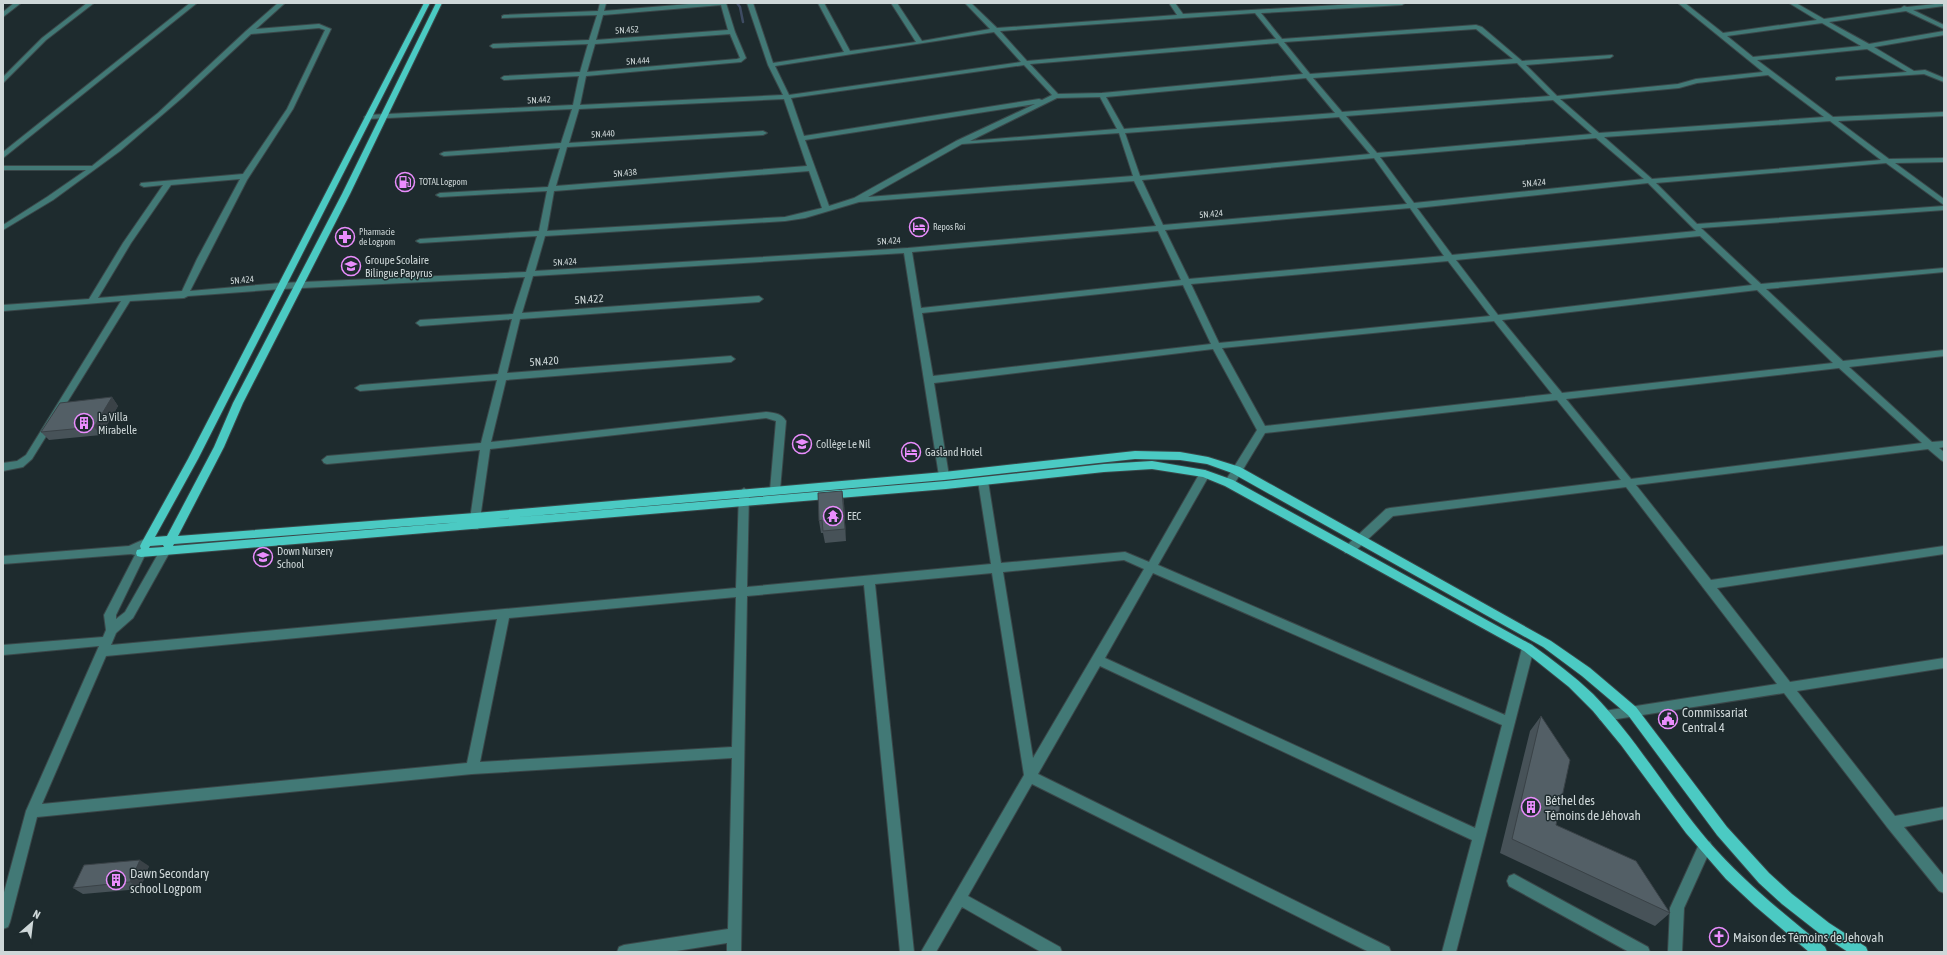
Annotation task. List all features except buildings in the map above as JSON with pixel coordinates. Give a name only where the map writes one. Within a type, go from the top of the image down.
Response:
[{"type":"main road","points":[[141,553],[193,459],[367,117],[427,3]]},
{"type":"main road","points":[[168,545],[219,447],[238,403],[384,116],[439,3]]},
{"type":"main road","points":[[416,26],[428,25]]},
{"type":"main road","points":[[744,498],[775,490],[944,476],[1143,455],[1180,456],[1208,461],[1236,470],[1547,644],[1586,672],[1632,711],[1722,832],[1764,878],[1787,899],[1824,928],[1861,952]]},
{"type":"main road","points":[[141,553],[168,545],[744,498],[983,481],[1104,468],[1152,465],[1177,468],[1205,474],[1229,483],[1528,648],[1573,683],[1604,716],[1705,846],[1744,888],[1780,920],[1820,952]]},
{"type":"main road","points":[[147,542],[168,545]]},
{"type":"street","points":[[3,15],[18,3]]},
{"type":"street","points":[[3,81],[44,39],[90,3]]},
{"type":"street","points":[[3,156],[194,3]]},
{"type":"street","points":[[3,228],[33,210],[93,168],[180,96],[248,32],[282,3]]},
{"type":"street","points":[[474,521],[485,448],[517,315],[542,234],[551,188],[576,107],[583,74],[603,3]]},
{"type":"street","points":[[504,17],[600,13],[723,3],[732,32]]},
{"type":"street","points":[[750,3],[770,65],[787,97],[813,168],[826,209]]},
{"type":"street","points":[[821,3],[848,53]]},
{"type":"street","points":[[894,3],[920,43]]},
{"type":"street","points":[[968,3],[1025,63],[1052,98]]},
{"type":"street","points":[[1172,3],[1181,16]]},
{"type":"street","points":[[770,65],[920,43],[995,30],[1181,16],[1402,3]]},
{"type":"street","points":[[1682,3],[1769,73],[1944,203]]},
{"type":"street","points":[[1792,3],[1865,47],[1912,72]]},
{"type":"street","points":[[1896,3],[1944,27]]},
{"type":"street","points":[[1723,35],[1905,8],[1944,4]]},
{"type":"street","points":[[1256,12],[1375,155],[1496,318],[1629,483],[1892,823],[1944,886]]},
{"type":"street","points":[[184,295],[201,258],[245,176],[290,108],[328,29],[319,26],[248,32]]},
{"type":"street","name":"5N.442","points":[[367,117],[787,97],[1025,63],[1279,41],[1476,27],[1480,28],[1519,62],[1555,98],[1650,181],[1840,365],[1944,458]]},
{"type":"street","name":"5N.452","points":[[493,46],[592,42],[732,32]]},
{"type":"street","name":"5N.444","points":[[504,78],[583,74],[739,62],[743,58],[732,32]]},
{"type":"street","points":[[1753,59],[1865,47],[1944,33]]},
{"type":"street","points":[[802,138],[1052,98],[1308,76],[1610,56]]},
{"type":"street","points":[[1838,79],[1925,72],[1944,80]]},
{"type":"street","points":[[959,143],[1555,98],[1679,86],[1696,81],[1769,73]]},
{"type":"street","points":[[1102,94],[1121,130],[1137,178],[1216,346],[1262,430]]},
{"type":"street","points":[[857,200],[959,143],[1052,98]]},
{"type":"street","points":[[420,241],[785,219],[857,200],[1137,178],[1598,135],[1829,118],[1944,114]]},
{"type":"street","name":"5N.440","points":[[444,154],[763,133]]},
{"type":"street","name":"5N.424","points":[[3,308],[92,300],[184,295],[281,286],[529,274],[908,250],[1412,206],[1650,181],[1889,161],[1944,160]]},
{"type":"street","points":[[3,168],[93,168]]},
{"type":"street","name":"5N.438","points":[[440,195],[813,168]]},
{"type":"street","points":[[144,185],[245,176]]},
{"type":"street","points":[[92,300],[134,232],[149,214],[154,202],[169,183]]},
{"type":"street","points":[[1696,226],[1944,208]]},
{"type":"street","points":[[918,311],[1186,282],[1702,233]]},
{"type":"street","points":[[908,250],[944,476]]},
{"type":"street","points":[[929,380],[1216,346],[1496,318],[1759,287],[1944,270]]},
{"type":"street","name":"5N.422","points":[[420,323],[759,298]]},
{"type":"street","points":[[3,467],[20,464],[29,457],[127,299]]},
{"type":"street","points":[[1262,430],[1558,395],[1944,353]]},
{"type":"street","name":"5N.420","points":[[360,388],[731,359]]},
{"type":"street","points":[[327,460],[485,448],[678,427],[766,415],[778,417],[781,421],[775,490]]},
{"type":"street","points":[[1229,483],[1262,430]]},
{"type":"street","points":[[1349,550],[1390,512],[1944,444]]},
{"type":"street","points":[[928,952],[1205,474]]},
{"type":"street","points":[[983,481],[1030,776]]},
{"type":"street","points":[[734,952],[744,498]]},
{"type":"street","points":[[130,550],[147,542]]},
{"type":"street","points":[[3,922],[32,811],[107,641],[129,615],[168,545]]},
{"type":"street","points":[[3,560],[130,550],[141,553],[110,615],[107,641]]},
{"type":"street","points":[[1708,585],[1944,550]]},
{"type":"street","points":[[3,650],[107,641],[504,614],[1125,556],[1509,722]]},
{"type":"street","points":[[869,580],[907,952]]},
{"type":"street","points":[[472,768],[504,614]]},
{"type":"street","points":[[1449,952],[1528,648]]},
{"type":"street","points":[[1098,660],[1479,837]]},
{"type":"street","points":[[1604,716],[1944,663]]},
{"type":"street","points":[[32,811],[472,768],[739,752]]},
{"type":"street","points":[[1030,776],[1384,952]]},
{"type":"street","points":[[1892,823],[1944,813]]},
{"type":"street","points":[[1675,952],[1677,908],[1705,846]]},
{"type":"street","points":[[1514,881],[1643,952]]},
{"type":"street","points":[[959,898],[1055,952]]},
{"type":"street","points":[[624,952],[735,935]]},
{"type":"waterway","points":[[737,3],[740,7],[743,22]]},
{"type":"place","name":"TOTAL Logpom","points":[[405,182]]},
{"type":"place","name":"Repos Roi","points":[[919,227]]},
{"type":"place","name":"Pharmacie de Logpom","points":[[345,237]]},
{"type":"place","name":"Groupe Scolaire Bilingue Papyrus","points":[[351,266]]},
{"type":"place","name":"La Villa Mirabelle","points":[[84,423]]},
{"type":"place","name":"Collège Le Nil","points":[[802,444]]},
{"type":"place","name":"Gasland Hotel","points":[[911,452]]},
{"type":"place","name":"EEC","points":[[833,516]]},
{"type":"place","name":"Down Nursery School","points":[[263,557]]},
{"type":"place","name":"Commissariat Central 4","points":[[1668,719]]},
{"type":"place","name":"Béthel des Témoins de Jéhovah","points":[[1531,807]]},
{"type":"place","name":"Dawn Secondary school Logpom","points":[[116,880]]},
{"type":"place","name":"Maison des Témoins de Jehovah","points":[[1719,937]]}]
